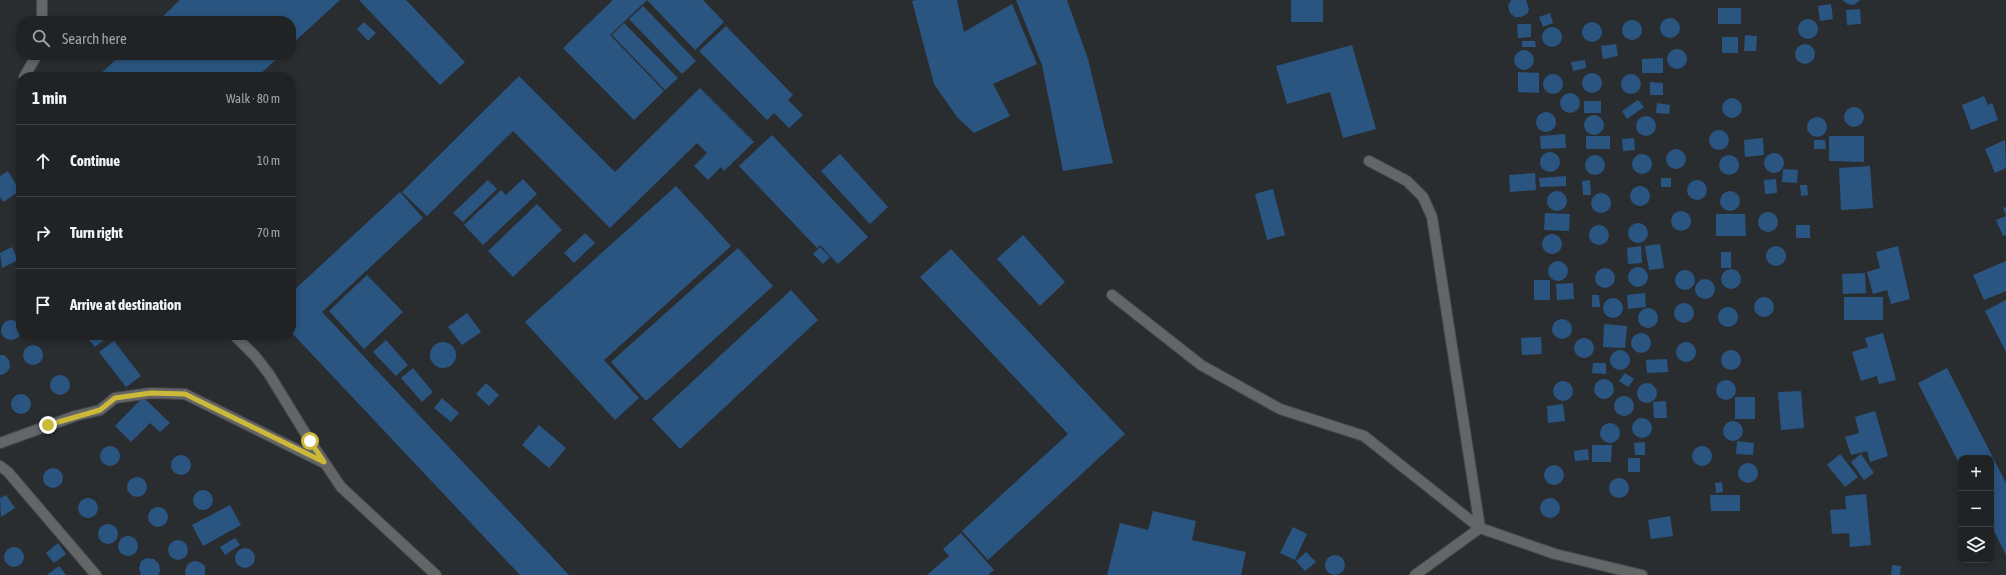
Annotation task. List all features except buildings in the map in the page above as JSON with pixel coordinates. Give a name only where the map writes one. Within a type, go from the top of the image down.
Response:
[{"type":"street","points":[[42,0],[42,16]]},
{"type":"street","points":[[27,72],[34,60]]},
{"type":"street","points":[[1369,161],[1407,181],[1423,197],[1432,217],[1480,528]]},
{"type":"street","points":[[1112,295],[1208,369],[1280,408],[1364,436],[1480,528],[1555,554],[1642,575]]},
{"type":"street","points":[[239,340],[255,356],[269,374],[341,487],[436,575]]},
{"type":"street","points":[[0,443],[75,416],[100,410],[115,398],[151,393],[185,394],[324,462]]},
{"type":"street","points":[[0,466],[8,472],[96,575]]},
{"type":"street","points":[[1415,575],[1480,528]]},
{"type":"route","points":[[48,425],[100,410],[115,398],[151,393],[185,394],[324,462],[310,441]]}]
